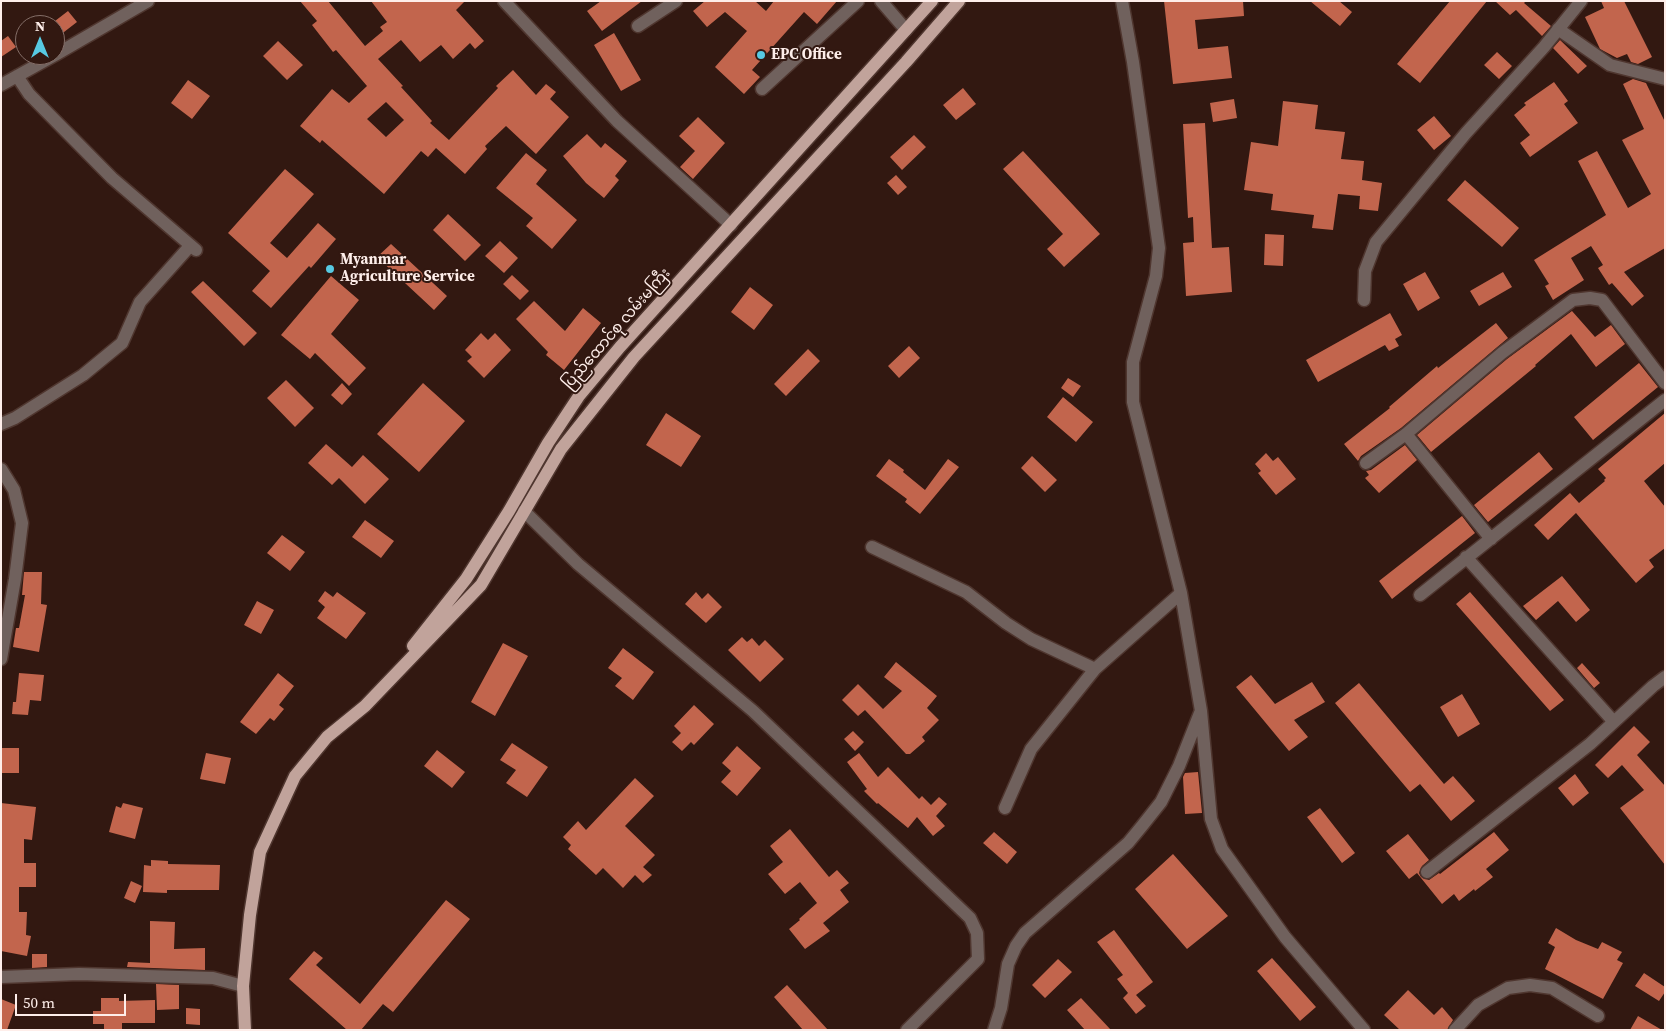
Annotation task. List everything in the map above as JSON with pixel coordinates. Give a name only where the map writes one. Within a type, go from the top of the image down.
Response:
[{"type":"main road","name":"ပြည်ထောင်စု လမ်းမကြီး","points":[[365,706],[466,579],[509,511],[548,443],[579,396],[620,347],[932,1]]},
{"type":"main road","points":[[245,1030],[243,986],[250,915],[260,852],[296,776],[327,737],[365,706],[481,585],[561,449],[634,357],[906,62],[959,1]]},
{"type":"street","points":[[65,49],[148,1]]},
{"type":"street","points":[[504,1],[617,120],[730,225]]},
{"type":"street","points":[[638,26],[676,1]]},
{"type":"street","points":[[762,90],[858,1]]},
{"type":"street","points":[[881,1],[906,30]]},
{"type":"street","points":[[1122,1],[1160,248],[1156,276],[1133,362],[1133,402],[1181,593],[1201,711],[1211,819],[1222,849],[1285,937],[1364,1030]]},
{"type":"street","points":[[1364,300],[1365,271],[1376,242],[1466,133],[1544,47],[1581,1]]},
{"type":"street","points":[[1558,29],[1610,65],[1665,79]]},
{"type":"street","points":[[2,83],[37,65]]},
{"type":"street","points":[[1,424],[15,418],[83,375],[122,343],[140,302],[193,248],[112,178],[29,94],[17,76]]},
{"type":"street","points":[[1366,463],[1406,434],[1502,353],[1573,300],[1590,298],[1602,300],[1665,383]]},
{"type":"street","points":[[1420,595],[1665,400]]},
{"type":"street","points":[[1406,434],[1490,539]]},
{"type":"street","points":[[1,469],[14,490],[22,523],[16,579],[1,659]]},
{"type":"street","points":[[524,511],[578,564],[753,711],[970,918],[977,933],[978,959],[907,1030]]},
{"type":"street","points":[[872,547],[966,592],[1006,623],[1031,639],[1095,669]]},
{"type":"street","points":[[1466,557],[1614,722]]},
{"type":"street","points":[[1005,808],[1031,749],[1095,669],[1181,593]]},
{"type":"street","points":[[1427,872],[1590,744],[1653,686],[1665,678]]},
{"type":"street","points":[[994,1030],[1001,1008],[1008,964],[1016,946],[1025,933],[1128,843],[1161,802],[1179,766],[1201,711]]},
{"type":"street","points":[[1,977],[79,974],[213,978],[243,986]]},
{"type":"street","points":[[1455,1030],[1478,1005],[1508,988],[1530,985],[1552,988],[1598,1016]]},
{"type":"building","points":[[300,1],[328,1],[365,46],[383,31],[380,27],[387,22],[371,1],[465,1],[456,10],[484,41],[475,49],[470,43],[453,59],[441,45],[420,62],[401,40],[378,59],[432,121],[430,123],[449,140],[498,88],[496,86],[513,70],[536,95],[546,84],[556,92],[550,99],[569,117],[536,154],[506,126],[485,146],[487,149],[465,174],[436,148],[428,157],[421,151],[384,194],[322,140],[320,143],[300,126],[332,89],[349,103],[367,86],[336,50],[333,52],[312,25],[317,21]],"holes":[[[386,102],[404,120],[386,137],[367,119]]]},
{"type":"building","points":[[601,1],[642,1],[602,31],[587,11]]},
{"type":"building","points":[[705,1],[755,1],[766,11],[774,1],[837,1],[817,24],[804,12],[752,70],[760,77],[744,94],[715,67],[747,31],[725,12],[707,27],[693,11]]},
{"type":"building","points":[[1164,1],[1243,1],[1244,16],[1195,20],[1198,49],[1228,46],[1232,78],[1173,84]]},
{"type":"building","points":[[1310,1],[1339,1],[1352,12],[1340,26]]},
{"type":"building","points":[[1450,1],[1487,1],[1420,83],[1397,64]]},
{"type":"building","points":[[1495,1],[1526,1],[1524,3],[1551,26],[1542,36],[1516,10],[1510,15]]},
{"type":"building","points":[[1601,1],[1624,1],[1652,57],[1638,64],[1631,62],[1627,54],[1617,58],[1600,49],[1585,17],[1604,8]]},
{"type":"building","points":[[68,11],[77,22],[65,31],[65,15],[63,15]]},
{"type":"building","points":[[614,33],[641,80],[621,91],[594,45]]},
{"type":"building","points":[[8,36],[15,48],[1,57],[1,41]]},
{"type":"building","points":[[1560,40],[1587,66],[1578,74],[1553,48]]},
{"type":"building","points":[[278,41],[303,65],[287,80],[263,56]]},
{"type":"building","points":[[1497,52],[1512,66],[1499,79],[1484,65]]},
{"type":"building","points":[[1633,79],[1646,83],[1665,122],[1665,248],[1624,272],[1644,296],[1632,306],[1612,283],[1609,285],[1598,268],[1603,265],[1591,246],[1571,258],[1584,280],[1553,300],[1545,286],[1549,284],[1534,260],[1606,215],[1578,161],[1597,151],[1628,208],[1651,194],[1622,140],[1644,129],[1623,84]]},
{"type":"building","points":[[188,80],[210,96],[192,119],[171,103]]},
{"type":"building","points":[[1554,82],[1568,101],[1564,104],[1578,123],[1530,157],[1520,143],[1530,135],[1514,115],[1526,105],[1524,103]]},
{"type":"building","points":[[963,88],[976,104],[956,120],[943,105]]},
{"type":"building","points":[[1234,99],[1237,118],[1213,122],[1210,103]]},
{"type":"building","points":[[1283,101],[1318,105],[1315,129],[1345,132],[1341,159],[1364,161],[1362,180],[1382,183],[1378,211],[1359,209],[1360,196],[1338,194],[1333,230],[1312,228],[1314,215],[1271,210],[1273,194],[1244,190],[1251,142],[1278,146]]},
{"type":"building","points":[[1434,116],[1451,136],[1434,150],[1417,130]]},
{"type":"building","points":[[698,117],[725,143],[693,179],[680,167],[695,151],[679,136]]},
{"type":"building","points":[[1205,123],[1212,248],[1229,247],[1232,292],[1186,296],[1183,243],[1194,242],[1193,217],[1188,218],[1183,124]]},
{"type":"building","points":[[587,134],[601,148],[605,143],[627,161],[615,176],[619,180],[604,198],[586,183],[563,156]]},
{"type":"building","points":[[914,135],[926,147],[902,170],[890,157]]},
{"type":"building","points":[[1023,151],[1100,234],[1064,267],[1047,249],[1063,234],[1003,169]]},
{"type":"building","points":[[526,153],[547,170],[536,184],[577,220],[552,249],[526,226],[533,218],[496,188]]},
{"type":"building","points":[[285,169],[314,194],[270,243],[287,258],[318,223],[336,239],[311,268],[309,266],[271,308],[252,291],[270,271],[228,233]]},
{"type":"building","points":[[896,175],[907,187],[898,195],[887,183]]},
{"type":"building","points":[[1465,180],[1519,228],[1502,247],[1447,200]]},
{"type":"building","points":[[448,214],[481,245],[465,261],[433,230]]},
{"type":"building","points":[[1265,234],[1284,235],[1283,266],[1264,265]]},
{"type":"building","points":[[500,241],[518,258],[504,273],[485,256]]},
{"type":"building","points":[[391,244],[447,296],[434,310],[377,257]]},
{"type":"building","points":[[1425,272],[1440,298],[1418,311],[1403,284]]},
{"type":"building","points":[[1503,272],[1512,287],[1479,306],[1470,291]]},
{"type":"building","points":[[512,275],[529,291],[520,300],[503,284]]},
{"type":"building","points":[[331,276],[359,300],[331,334],[366,368],[349,386],[315,353],[310,359],[281,335]]},
{"type":"building","points":[[203,281],[257,333],[244,346],[191,292]]},
{"type":"building","points":[[750,287],[773,305],[754,330],[731,312]]},
{"type":"building","points":[[534,301],[565,331],[583,308],[601,323],[564,370],[546,355],[548,352],[516,319]]},
{"type":"building","points":[[1572,311],[1595,337],[1611,325],[1625,344],[1596,367],[1571,334],[1536,366],[1431,452],[1417,435],[1507,359]]},
{"type":"building","points":[[1390,313],[1402,335],[1395,339],[1399,346],[1389,351],[1385,345],[1318,382],[1306,360]]},
{"type":"building","points":[[1496,323],[1508,338],[1401,428],[1361,456],[1358,461],[1344,444],[1390,408],[1437,366],[1438,368]]},
{"type":"building","points":[[481,333],[488,340],[495,333],[511,350],[484,378],[467,361],[472,357],[465,350]]},
{"type":"building","points":[[909,346],[920,358],[899,378],[888,366]]},
{"type":"building","points":[[808,349],[820,361],[786,396],[774,384]]},
{"type":"building","points":[[1639,363],[1658,387],[1593,440],[1574,417]]},
{"type":"building","points":[[1068,378],[1081,386],[1073,397],[1061,388]]},
{"type":"building","points":[[286,380],[314,408],[295,427],[267,398]]},
{"type":"building","points":[[342,383],[352,394],[342,405],[331,395]]},
{"type":"building","points":[[423,383],[465,421],[419,472],[377,434]]},
{"type":"building","points":[[1063,397],[1093,422],[1076,442],[1047,417]]},
{"type":"building","points":[[666,413],[701,436],[681,467],[646,445]]},
{"type":"building","points":[[1665,413],[1665,463],[1644,481],[1665,507],[1665,548],[1649,560],[1654,567],[1636,583],[1576,513],[1548,540],[1534,525],[1570,493],[1579,503],[1605,481],[1606,478],[1598,469]]},
{"type":"building","points":[[326,444],[352,467],[363,455],[389,479],[365,504],[339,478],[332,485],[308,463]]},
{"type":"building","points":[[1405,445],[1417,460],[1379,493],[1365,478],[1369,475],[1366,471],[1371,470]]},
{"type":"building","points":[[1539,452],[1553,469],[1488,522],[1474,505]]},
{"type":"building","points":[[1266,453],[1273,461],[1278,457],[1296,479],[1276,495],[1258,473],[1261,471],[1255,464]]},
{"type":"building","points":[[1032,456],[1057,480],[1045,492],[1021,468]]},
{"type":"building","points":[[889,459],[925,490],[948,459],[959,467],[920,514],[905,502],[907,499],[876,476]]},
{"type":"building","points":[[1462,516],[1475,533],[1392,599],[1379,581]]},
{"type":"building","points":[[365,520],[394,541],[381,558],[352,537]]},
{"type":"building","points":[[282,535],[305,552],[290,571],[267,553]]},
{"type":"building","points":[[24,572],[42,572],[41,604],[47,605],[39,652],[13,647],[16,628],[19,628],[25,595],[22,595]]},
{"type":"building","points":[[1562,576],[1590,610],[1576,622],[1558,601],[1536,620],[1523,606]]},
{"type":"building","points":[[325,591],[333,597],[337,592],[366,613],[346,639],[317,618],[325,607],[318,601]]},
{"type":"building","points":[[696,592],[702,599],[708,593],[722,607],[706,623],[685,604]]},
{"type":"building","points":[[1470,592],[1564,700],[1550,711],[1456,604]]},
{"type":"building","points":[[257,601],[274,610],[261,634],[244,625]]},
{"type":"building","points":[[742,637],[747,642],[752,638],[759,646],[765,640],[784,659],[760,682],[728,650]]},
{"type":"building","points":[[503,643],[528,656],[495,716],[471,702]]},
{"type":"building","points":[[623,648],[654,672],[633,700],[615,686],[622,678],[608,668]]},
{"type":"building","points":[[896,662],[937,696],[927,708],[939,720],[922,737],[925,741],[910,754],[906,754],[865,710],[858,716],[842,700],[858,684],[883,709],[902,691],[884,677]]},
{"type":"building","points":[[1582,663],[1600,683],[1594,688],[1577,668]]},
{"type":"building","points":[[19,673],[44,675],[41,701],[30,700],[28,715],[12,714],[13,702],[16,702]]},
{"type":"building","points":[[278,673],[294,686],[279,705],[284,709],[274,721],[270,718],[256,734],[240,722]]},
{"type":"building","points":[[1251,675],[1275,704],[1312,682],[1325,702],[1294,720],[1308,737],[1289,751],[1236,687]]},
{"type":"building","points":[[1359,683],[1444,784],[1453,776],[1475,801],[1451,821],[1420,784],[1410,792],[1335,703]]},
{"type":"building","points":[[1462,694],[1480,724],[1458,737],[1440,707]]},
{"type":"building","points":[[694,705],[714,724],[694,745],[691,742],[682,751],[672,742],[681,733],[674,726]]},
{"type":"building","points":[[1634,726],[1650,742],[1637,755],[1665,786],[1665,865],[1620,808],[1644,790],[1622,765],[1608,778],[1595,765]]},
{"type":"building","points":[[853,731],[864,742],[855,751],[844,739]]},
{"type":"building","points":[[512,743],[548,767],[527,797],[506,783],[516,770],[500,760]]},
{"type":"building","points":[[737,746],[761,768],[737,796],[721,782],[731,771],[722,763]]},
{"type":"building","points":[[1,748],[19,748],[19,773],[1,773]]},
{"type":"building","points":[[437,750],[465,772],[452,788],[424,766]]},
{"type":"building","points":[[206,753],[231,758],[225,784],[200,779]]},
{"type":"building","points":[[859,753],[878,777],[888,767],[919,799],[922,796],[931,805],[939,797],[947,804],[936,816],[945,826],[933,836],[917,817],[908,828],[877,804],[864,791],[867,789],[847,762]]},
{"type":"building","points":[[1198,772],[1202,813],[1185,814],[1183,777],[1185,773]]},
{"type":"building","points":[[1575,774],[1589,793],[1573,806],[1558,788]]},
{"type":"building","points":[[635,778],[654,796],[625,826],[655,855],[643,867],[652,875],[643,883],[635,875],[623,888],[603,868],[596,875],[568,849],[571,845],[563,837],[578,821],[586,830]]},
{"type":"building","points":[[1,803],[36,807],[32,840],[24,839],[24,863],[36,863],[36,887],[19,887],[19,912],[27,912],[26,935],[31,936],[27,956],[1,951]]},
{"type":"building","points":[[123,803],[143,808],[135,839],[109,832],[116,806],[121,808]]},
{"type":"building","points":[[1320,808],[1355,853],[1342,863],[1307,817]]},
{"type":"building","points":[[790,829],[829,877],[837,870],[849,883],[840,890],[849,902],[823,923],[830,931],[805,949],[789,929],[817,903],[800,882],[785,894],[768,874],[783,862],[770,846]]},
{"type":"building","points":[[994,832],[1017,852],[1007,864],[983,843]]},
{"type":"building","points":[[1494,832],[1509,850],[1486,869],[1493,877],[1459,901],[1454,894],[1442,904],[1417,873],[1409,879],[1386,851],[1408,834],[1429,860],[1422,866],[1419,873],[1421,877],[1429,880],[1440,874]]},
{"type":"building","points":[[1173,854],[1228,916],[1187,949],[1135,889]]},
{"type":"building","points":[[151,860],[168,861],[168,864],[220,865],[219,890],[167,890],[167,893],[143,892],[144,865],[151,866]]},
{"type":"building","points":[[131,881],[142,886],[135,903],[124,898]]},
{"type":"building","points":[[446,900],[470,919],[393,1012],[383,1004],[361,1030],[347,1030],[289,979],[314,951],[323,958],[316,965],[360,1004]]},
{"type":"building","points":[[150,921],[175,922],[174,949],[205,948],[205,970],[127,967],[128,962],[150,963]]},
{"type":"building","points":[[1556,928],[1576,940],[1598,949],[1602,942],[1622,952],[1617,960],[1623,963],[1603,999],[1545,969],[1555,947],[1548,943]]},
{"type":"building","points":[[1114,930],[1153,982],[1136,995],[1146,1006],[1136,1014],[1123,998],[1128,993],[1117,979],[1123,975],[1097,942]]},
{"type":"building","points":[[32,954],[47,954],[47,967],[32,968]]},
{"type":"building","points":[[1272,958],[1316,1007],[1300,1021],[1257,971]]},
{"type":"building","points":[[1058,959],[1072,972],[1045,998],[1032,985]]},
{"type":"building","points":[[1644,973],[1665,987],[1665,992],[1659,1001],[1635,986]]},
{"type":"building","points":[[156,984],[179,985],[179,1009],[157,1010]]},
{"type":"building","points":[[787,985],[828,1030],[803,1030],[774,997]]},
{"type":"building","points":[[1408,990],[1434,1015],[1442,1007],[1453,1020],[1447,1030],[1400,1030],[1384,1015]]},
{"type":"building","points":[[101,998],[119,998],[119,1001],[155,1000],[155,1023],[122,1023],[122,1030],[104,1030],[104,1024],[93,1024],[93,1011],[101,1011]]},
{"type":"building","points":[[1081,998],[1111,1030],[1085,1030],[1067,1010]]},
{"type":"building","points":[[1,999],[16,1005],[7,1030],[1,1030]]},
{"type":"building","points":[[186,1008],[200,1009],[200,1025],[186,1024]]},
{"type":"building","points":[[1638,1016],[1662,1030],[1630,1030]]},
{"type":"place","name":"EPC Office","points":[[761,55]]},
{"type":"place","name":"Myanmar Agriculture Service","points":[[330,269]]}]
